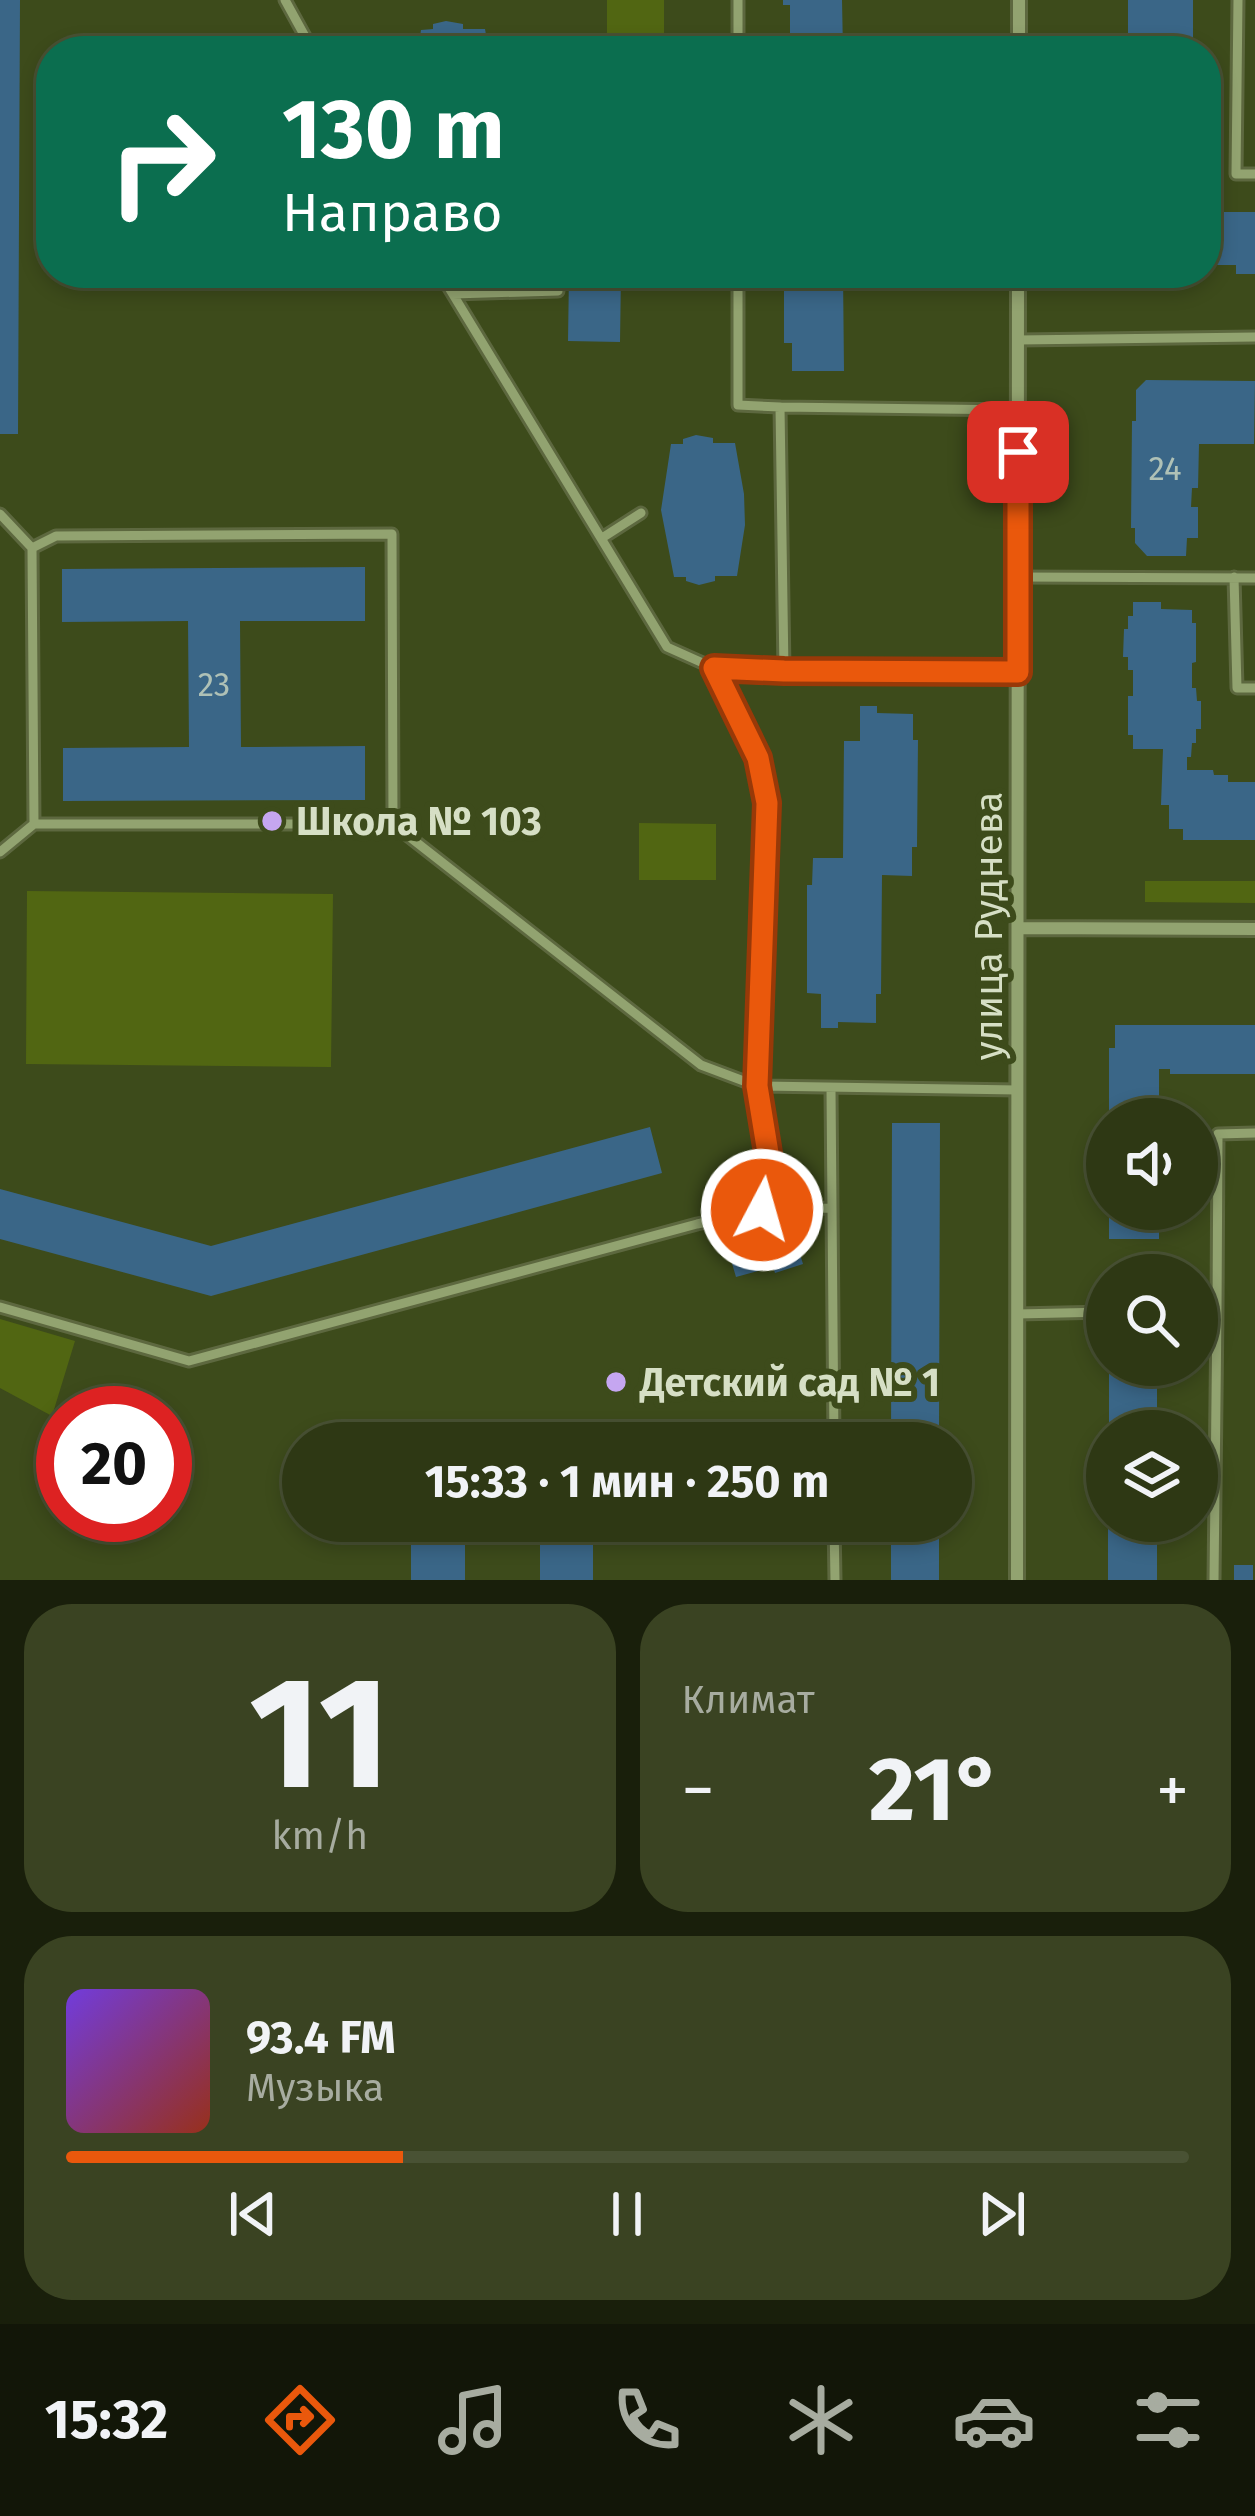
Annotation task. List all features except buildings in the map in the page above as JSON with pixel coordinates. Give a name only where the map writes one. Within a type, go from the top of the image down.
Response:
[{"type":"street","points":[[1019,0],[1019,36]]},
{"type":"street","name":"улица Руднева","points":[[1017,1580],[1018,288]]},
{"type":"street","points":[[1018,928],[1255,929]]},
{"type":"lane","points":[[284,0],[305,36]]},
{"type":"lane","points":[[738,0],[738,36]]},
{"type":"lane","points":[[1238,0],[1236,174],[1255,174]]},
{"type":"lane","points":[[449,288],[667,646],[714,668],[1018,672]]},
{"type":"lane","points":[[738,288],[738,405],[1018,410]]},
{"type":"lane","points":[[453,294],[558,291]]},
{"type":"lane","points":[[1018,340],[1255,337]]},
{"type":"lane","points":[[780,407],[784,671]]},
{"type":"lane","points":[[602,538],[641,513]]},
{"type":"lane","points":[[0,514],[32,548],[34,824]]},
{"type":"lane","points":[[32,548],[56,536],[392,534],[394,824]]},
{"type":"lane","points":[[1018,577],[1255,578]]},
{"type":"lane","points":[[1234,578],[1237,688],[1255,688]]},
{"type":"lane","points":[[714,668],[758,758],[767,803],[757,1086],[768,1153],[762,1210]]},
{"type":"lane","points":[[0,853],[34,824],[394,824],[701,1065],[757,1086],[1018,1090]]},
{"type":"lane","points":[[831,1089],[834,1422]]},
{"type":"lane","points":[[1217,1254],[1218,1134],[1255,1133]]},
{"type":"lane","points":[[0,1306],[189,1361],[697,1224],[762,1210],[832,1208]]},
{"type":"lane","points":[[1018,1314],[1086,1312]]},
{"type":"lane","points":[[1214,1580],[1216,1386]]},
{"type":"lane","points":[[834,1542],[835,1580]]},
{"type":"green space","points":[[607,0],[664,0],[664,36],[607,36]]},
{"type":"green space","points":[[639,823],[716,824],[716,880],[639,880]]},
{"type":"green space","points":[[1145,881],[1255,881],[1255,903],[1145,902]]},
{"type":"green space","points":[[27,891],[333,894],[331,1067],[26,1064]]},
{"type":"green space","points":[[0,1319],[75,1341],[61,1386],[36,1386],[36,1407],[0,1388]]},
{"type":"place","name":"Школа № 103","points":[[272,821]]},
{"type":"place","name":"Детский сад № 1","points":[[616,1382]]},
{"type":"route","points":[[762,1210],[768,1153],[757,1086],[767,803],[758,758],[714,668],[1018,672],[1018,452]]}]
